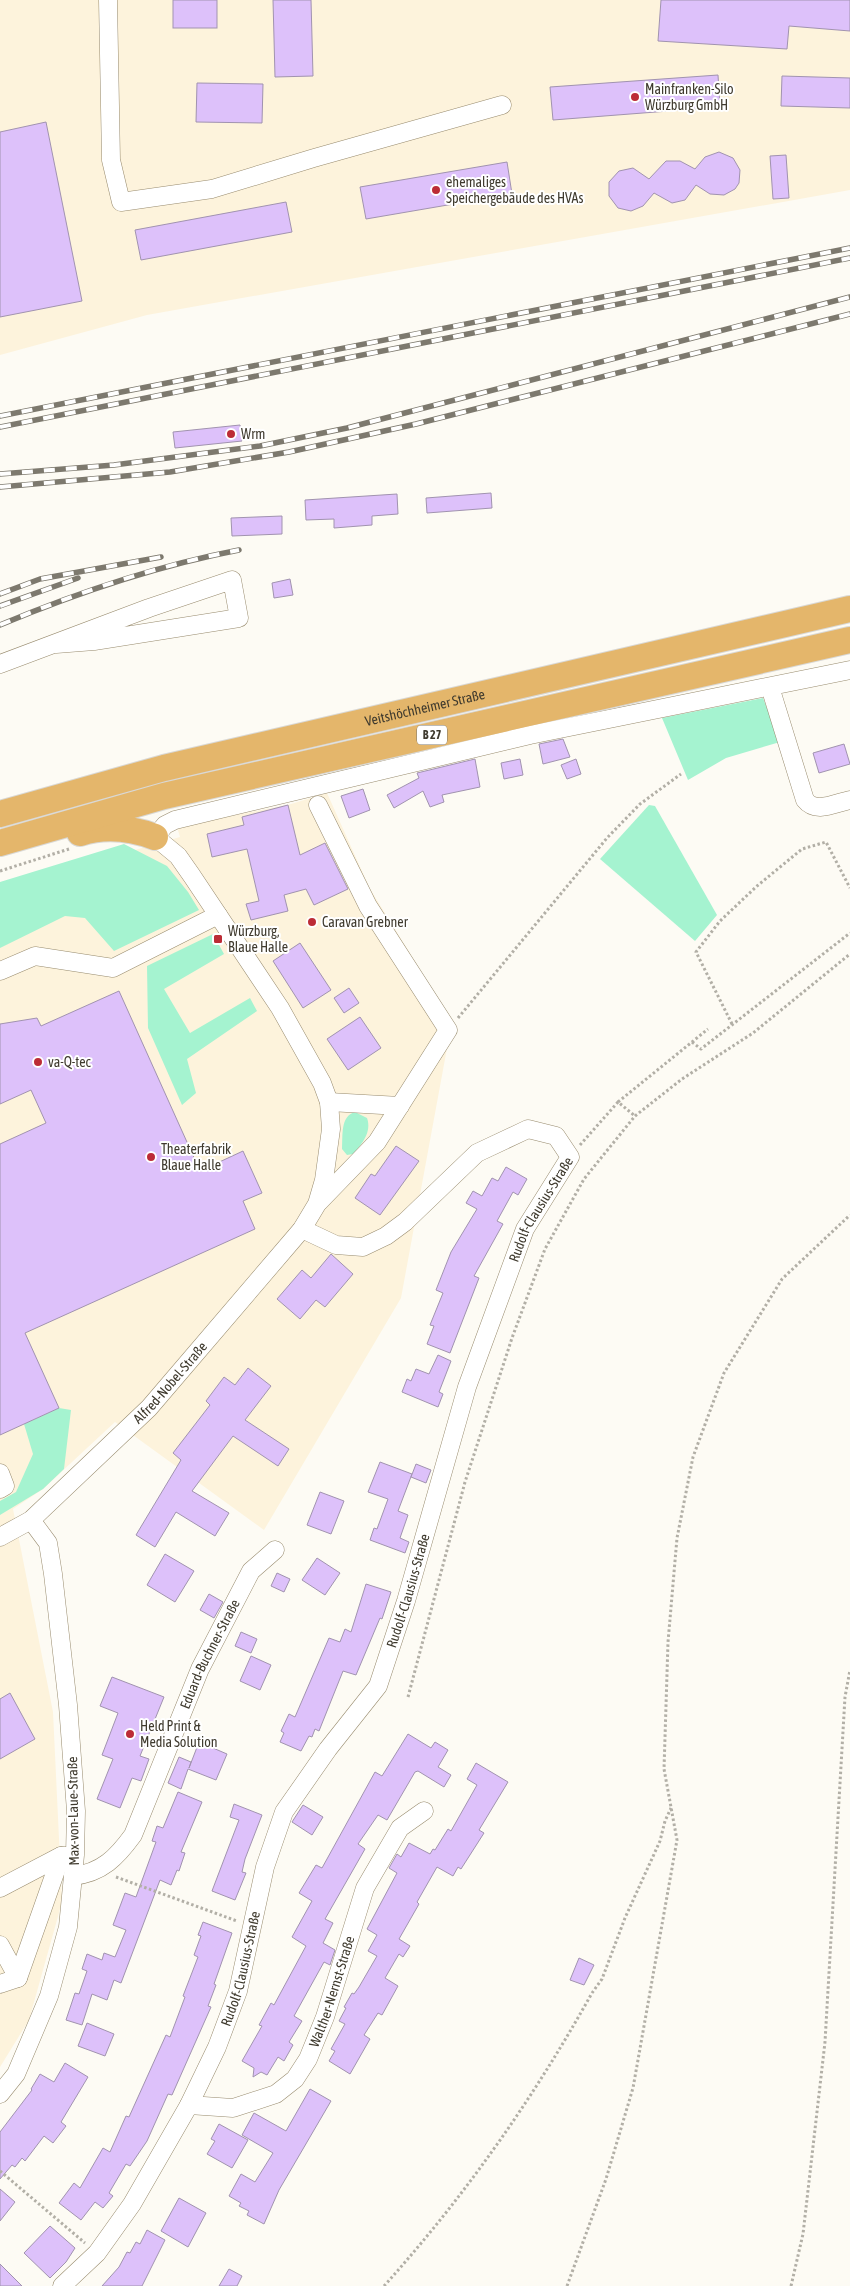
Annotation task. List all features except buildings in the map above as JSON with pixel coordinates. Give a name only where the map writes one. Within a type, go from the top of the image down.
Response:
[{"type":"highway","name":"Veitshöchheimer Straße","points":[[1,814],[164,768],[850,609]]},
{"type":"highway","name":"Veitshöchheimer Straße","points":[[8,841],[199,787],[850,640]]},
{"type":"highway","points":[[8,841],[34,847],[90,830],[113,828],[132,830],[155,838]]},
{"type":"street","points":[[108,0],[111,160],[121,202],[212,190],[314,158],[502,105]]},
{"type":"street","points":[[0,664],[149,608],[232,580],[239,618],[94,641],[56,644]]},
{"type":"street","points":[[155,838],[165,825],[175,820],[530,735],[850,670]]},
{"type":"street","points":[[770,687],[805,800],[809,806],[817,808],[850,800]]},
{"type":"street","points":[[318,805],[368,906],[448,1030]]},
{"type":"street","name":"Alfred-Nobel-Straße","points":[[155,838],[178,856],[280,1008],[322,1083],[329,1102],[330,1129],[324,1180],[317,1204]]},
{"type":"street","points":[[0,971],[35,956],[113,968],[218,915]]},
{"type":"street","name":"Alfred-Nobel-Straße","points":[[0,1537],[31,1520],[149,1408],[302,1229],[317,1204],[377,1142],[448,1030]]},
{"type":"street","points":[[329,1102],[400,1106]]},
{"type":"street","name":"Rudolf-Clausius-Straße","points":[[62,2286],[97,2253],[132,2204],[189,2105],[217,2047],[238,1991],[265,1867],[284,1812],[328,1749],[378,1686],[406,1601],[467,1387],[525,1229],[570,1157],[556,1136],[528,1129],[476,1154],[405,1222],[386,1236],[363,1247],[336,1245],[302,1229]]},
{"type":"street","points":[[0,1473],[5,1486],[0,1489]]},
{"type":"street","name":"Max-von-Laue-Straße","points":[[0,2094],[16,2074],[49,1996],[68,1927],[73,1876],[68,1856],[76,1811],[69,1714],[53,1574],[48,1544],[31,1520]]},
{"type":"street","name":"Eduard-Buchner-Straße","points":[[73,1876],[85,1875],[100,1868],[120,1854],[133,1835],[200,1669],[251,1571],[275,1550]]},
{"type":"street","name":"Walther-Nernst-Straße","points":[[189,2105],[232,2108],[276,2094],[295,2079],[308,2059],[325,2017],[365,1888],[400,1828],[424,1810]]},
{"type":"street","points":[[0,1888],[68,1856]]},
{"type":"street","points":[[0,1984],[18,1978],[68,1856]]},
{"type":"street","points":[[0,1946],[18,1978]]},
{"type":"path","points":[[448,1030],[607,838],[640,804],[681,774]]},
{"type":"path","points":[[732,1024],[696,952],[720,921],[757,886],[802,849],[826,842],[850,888]]},
{"type":"path","points":[[692,1042],[701,1049],[850,932]]},
{"type":"path","points":[[408,1697],[465,1482],[512,1338],[545,1249],[584,1179],[635,1116],[682,1079],[753,1034],[850,954]]},
{"type":"path","points":[[570,1157],[618,1102],[708,1029]]},
{"type":"path","points":[[618,1102],[635,1116]]},
{"type":"path","points":[[567,2286],[606,2179],[634,2088],[678,1840],[664,1769],[668,1642],[677,1538],[693,1458],[724,1373],[782,1278],[850,1215]]},
{"type":"path","points":[[791,2286],[802,2234],[824,2042],[844,1697],[850,1670]]},
{"type":"path","points":[[384,2286],[422,2244],[483,2166],[520,2113],[602,1979],[624,1918],[660,1841],[664,1821],[671,1807]]},
{"type":"path","points":[[100,1868],[109,1874],[253,1926]]},
{"type":"path","points":[[0,2171],[97,2253]]},
{"type":"shaded area","points":[[0,0],[850,0],[850,190],[147,315],[0,355]]},
{"type":"shaded area","points":[[327,793],[370,889],[452,1021],[401,1298],[264,1530],[115,1422],[43,1489],[13,1509],[53,1712],[62,1902],[29,2020],[0,2067],[0,889],[180,837],[177,827],[291,804]]},
{"type":"green space","points":[[763,698],[780,742],[726,758],[688,780],[662,718]]},
{"type":"green space","points":[[649,805],[655,806],[717,915],[695,941],[600,859]]},
{"type":"green space","points":[[124,844],[167,866],[188,892],[199,910],[114,951],[85,918],[65,916],[0,948],[0,882]]},
{"type":"green space","points":[[213,934],[224,954],[164,989],[190,1033],[250,998],[257,1011],[187,1059],[196,1093],[182,1105],[148,1028],[147,966]]},
{"type":"green space","points":[[355,1112],[367,1118],[368,1128],[360,1146],[353,1154],[347,1155],[342,1149],[343,1127],[350,1114]]},
{"type":"green space","points":[[59,1408],[71,1410],[64,1469],[43,1489],[0,1515],[0,1501],[16,1492],[33,1454],[24,1424]]},
{"type":"railway","points":[[0,416],[850,248]]},
{"type":"railway","points":[[0,427],[850,258]]},
{"type":"railway","points":[[0,474],[114,465],[260,446],[347,428],[850,297]]},
{"type":"railway","points":[[0,487],[170,472],[289,452],[416,424],[850,314]]},
{"type":"railway","points":[[0,625],[118,581],[208,556],[239,550]]},
{"type":"railway","points":[[0,594],[40,579],[161,557]]},
{"type":"railway","points":[[0,606],[78,578]]},
{"type":"place","name":"Mainfranken-Silo Würzburg GmbH","points":[[635,97]]},
{"type":"place","name":"ehemaliges Speichergebäude des HVAs","points":[[436,190]]},
{"type":"place","name":"Wrm","points":[[231,434]]},
{"type":"place","name":"Caravan Grebner","points":[[312,922]]},
{"type":"place","name":"Würzburg, Blaue Halle","points":[[218,939]]},
{"type":"place","name":"va-Q-tec","points":[[38,1062]]},
{"type":"place","name":"Theaterfabrik Blaue Halle","points":[[151,1157]]},
{"type":"place","name":"Held Print & Media Solution","points":[[130,1734]]}]
